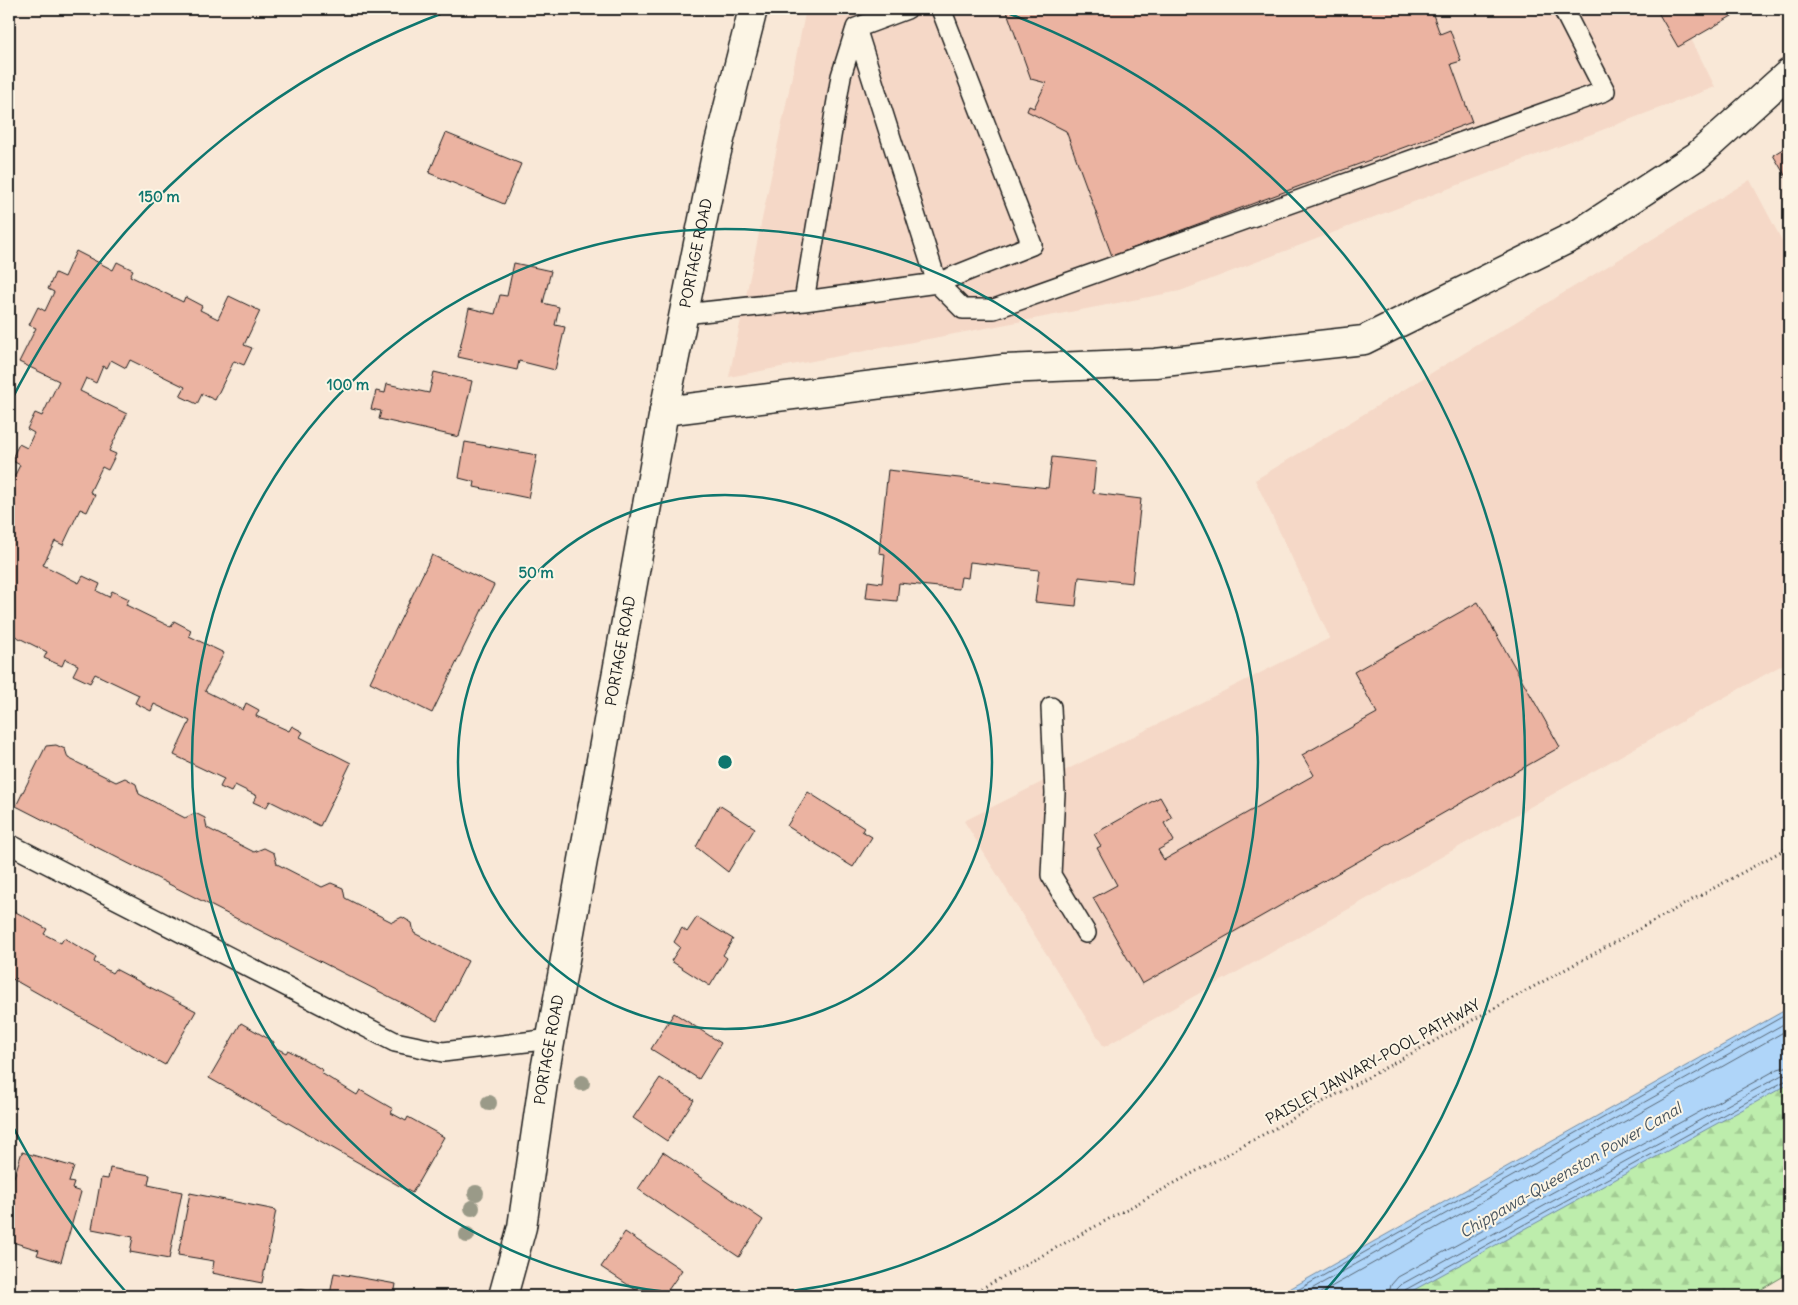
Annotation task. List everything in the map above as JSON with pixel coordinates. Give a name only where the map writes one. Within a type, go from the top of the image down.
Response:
[{"type":"street","name":"PORTAGE ROAD","points":[[504,1296],[522,1227],[551,1039],[664,411],[716,155],[753,9]]},
{"type":"street","points":[[664,411],[1004,369],[1155,363],[1364,340],[1578,234],[1697,156],[1789,73]]},
{"type":"lane","points":[[856,28],[907,9]]},
{"type":"lane","points":[[684,314],[804,301],[938,283],[1032,245],[941,9]]},
{"type":"lane","points":[[856,28],[938,283],[963,309],[994,309],[1606,91],[1563,9]]},
{"type":"lane","points":[[804,301],[841,76],[856,28]]},
{"type":"lane","points":[[1051,707],[1054,793],[1051,875],[1086,933]]},
{"type":"lane","points":[[9,844],[395,1042],[443,1052],[551,1039]]},
{"type":"path","name":"PAISLEY JANVARY-POOL PATHWAY","points":[[968,1296],[1789,847]]},
{"type":"shaded area","points":[[806,9],[1676,9],[1715,87],[1180,291],[729,377]]},
{"type":"shaded area","points":[[1750,180],[1789,254],[1789,661],[1104,1047],[964,821],[1330,638],[1255,480]]},
{"type":"green space","points":[[1789,1069],[1789,1273],[1750,1296],[1383,1296]]},
{"type":"water","name":"Chippawa-Queenston Power Canal","points":[[1789,1008],[1789,1084],[1403,1296],[1277,1296]]},
{"type":"building","points":[[1006,9],[1431,9],[1440,34],[1450,30],[1461,61],[1451,64],[1472,122],[1112,256],[1066,131],[1027,111],[1029,106],[1034,108],[1046,83],[1031,79]]},
{"type":"building","points":[[1656,9],[1744,9],[1678,47]]},
{"type":"building","points":[[446,133],[521,164],[504,204],[429,173]]},
{"type":"building","points":[[1789,145],[1789,182],[1773,155]]},
{"type":"building","points":[[76,251],[113,270],[117,262],[133,270],[130,276],[183,302],[185,297],[202,306],[200,310],[218,319],[229,296],[260,311],[244,345],[252,348],[244,365],[234,361],[215,400],[202,394],[197,404],[180,396],[185,387],[130,360],[126,368],[111,360],[107,368],[103,366],[96,383],[86,378],[80,391],[127,414],[109,451],[116,454],[108,470],[102,467],[90,492],[95,495],[87,512],[80,509],[63,545],[55,541],[43,565],[79,583],[83,576],[100,584],[97,591],[109,597],[112,591],[129,599],[126,605],[171,627],[174,621],[191,630],[189,636],[224,653],[205,691],[243,710],[246,703],[259,710],[256,716],[289,731],[292,726],[303,732],[300,737],[351,763],[320,826],[270,801],[266,808],[253,802],[257,796],[235,785],[231,792],[220,787],[224,779],[174,755],[190,721],[154,704],[151,711],[135,703],[139,695],[95,674],[90,683],[73,675],[78,665],[65,659],[62,666],[44,658],[47,652],[9,633],[9,487],[20,465],[11,460],[19,444],[27,448],[34,433],[27,429],[35,413],[42,416],[59,381],[19,362],[36,328],[29,325],[38,307],[45,311],[54,292],[48,289],[55,273],[64,277]]},
{"type":"building","points":[[514,263],[551,271],[543,303],[559,307],[555,325],[565,327],[555,370],[519,361],[517,370],[458,357],[469,308],[495,314],[500,295],[507,296]]},
{"type":"building","points":[[434,372],[472,381],[459,437],[379,419],[381,411],[371,409],[376,391],[385,393],[387,384],[429,393]]},
{"type":"building","points":[[465,442],[537,455],[528,498],[474,487],[475,482],[459,478]]},
{"type":"building","points":[[1052,457],[1096,462],[1093,493],[1141,499],[1132,583],[1079,577],[1076,606],[1035,602],[1039,570],[970,562],[968,578],[961,577],[959,589],[899,583],[897,601],[866,598],[868,581],[882,583],[885,554],[879,553],[888,470],[1048,488]]},
{"type":"building","points":[[432,555],[494,585],[432,713],[370,682]]},
{"type":"building","points":[[1478,602],[1560,747],[1142,984],[1093,898],[1117,885],[1097,848],[1101,846],[1094,834],[1160,797],[1172,818],[1164,823],[1174,841],[1158,850],[1164,860],[1314,775],[1302,755],[1377,713],[1354,672]]},
{"type":"building","points":[[56,745],[65,749],[68,758],[116,782],[125,778],[136,784],[139,794],[185,818],[195,813],[205,818],[207,828],[254,852],[264,848],[274,853],[277,864],[322,887],[331,883],[343,888],[345,898],[392,922],[402,917],[412,923],[414,933],[468,961],[437,1021],[16,806],[46,746]]},
{"type":"building","points":[[808,792],[864,828],[862,831],[872,837],[853,867],[787,826]]},
{"type":"building","points":[[719,805],[755,828],[728,872],[696,847]]},
{"type":"building","points":[[14,911],[47,929],[44,934],[61,943],[64,938],[96,957],[94,962],[112,973],[115,969],[196,1011],[165,1065],[9,977],[9,914],[12,916]]},
{"type":"building","points":[[697,917],[733,939],[723,955],[727,958],[710,986],[671,961],[680,947],[674,942],[682,928],[687,932]]},
{"type":"building","points":[[674,1013],[721,1043],[699,1079],[651,1049]]},
{"type":"building","points":[[241,1023],[274,1042],[272,1046],[286,1053],[288,1050],[323,1070],[321,1073],[357,1095],[360,1090],[393,1109],[391,1113],[406,1121],[408,1117],[444,1137],[412,1193],[209,1078]]},
{"type":"building","points":[[660,1078],[694,1100],[667,1141],[633,1118]]},
{"type":"building","points":[[22,1152],[74,1167],[69,1182],[74,1183],[72,1189],[81,1192],[61,1262],[37,1255],[39,1250],[9,1241],[9,1176],[14,1177]]},
{"type":"building","points":[[663,1152],[763,1220],[739,1257],[638,1189]]},
{"type":"building","points":[[110,1168],[150,1175],[148,1185],[182,1192],[169,1259],[130,1252],[133,1237],[92,1229],[101,1178],[108,1179]]},
{"type":"building","points":[[190,1193],[276,1210],[262,1283],[212,1273],[214,1261],[178,1255]]},
{"type":"building","points":[[625,1232],[682,1270],[664,1296],[645,1296],[601,1267]]},
{"type":"building","points":[[334,1273],[396,1284],[394,1296],[298,1296],[299,1289],[330,1295]]}]
